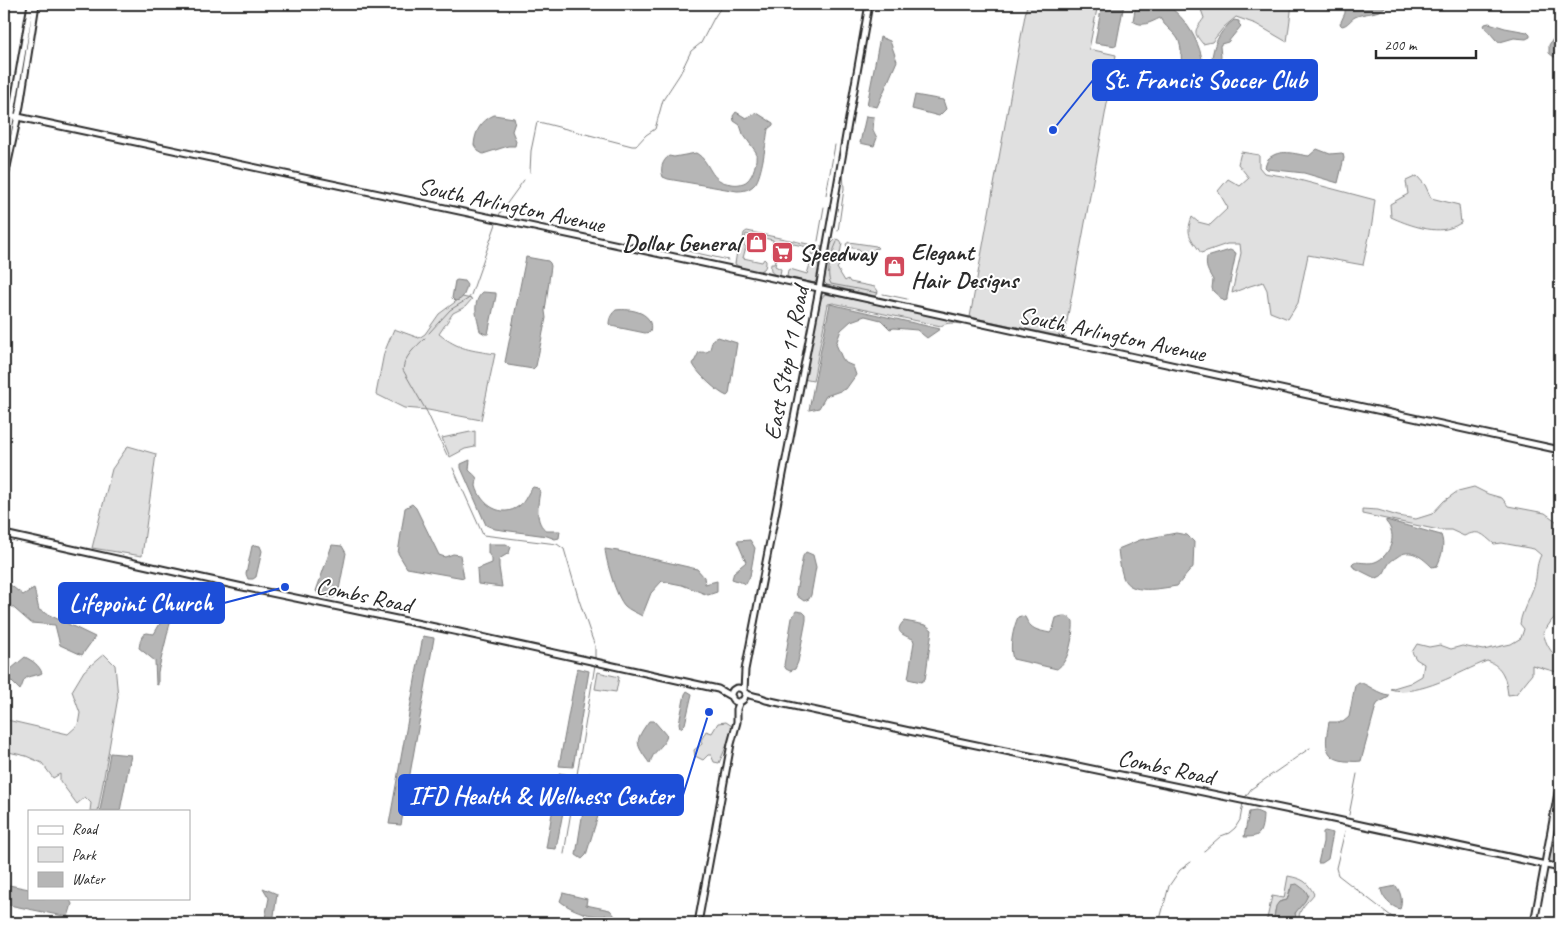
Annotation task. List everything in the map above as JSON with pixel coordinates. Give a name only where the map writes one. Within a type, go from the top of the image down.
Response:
[{"type":"street","points":[[4,181],[31,4]]},
{"type":"street","points":[[4,159],[28,58],[36,4]]},
{"type":"street","name":"East Stop 11 Road","points":[[744,692],[745,670],[819,289],[869,4]]},
{"type":"street","name":"South Arlington Avenue","points":[[4,114],[1560,450]]},
{"type":"street","name":"Combs Road","points":[[4,534],[718,689],[736,689]]},
{"type":"street","name":"East Stop 11 Road","points":[[736,689],[745,670]]},
{"type":"street","name":"Combs Road","points":[[718,689],[732,698]]},
{"type":"street","points":[[698,923],[737,722],[737,710],[744,698],[744,692],[741,689],[736,689],[732,693],[734,730]]},
{"type":"street","name":"Combs Road","points":[[744,692],[752,697],[914,732],[1560,868]]},
{"type":"street","points":[[732,698],[736,702],[741,701]]},
{"type":"street","name":"Combs Road","points":[[741,701],[766,700]]},
{"type":"street","points":[[1534,923],[1560,782]]},
{"type":"green space","points":[[1027,4],[1098,4],[1089,49],[1116,55],[1064,337],[970,317]]},
{"type":"green space","points":[[1199,4],[1292,4],[1287,42],[1256,24],[1236,17],[1224,27],[1212,42],[1203,44],[1196,33],[1204,18]]},
{"type":"green space","points":[[1241,152],[1259,155],[1259,167],[1264,173],[1288,177],[1375,200],[1363,265],[1308,255],[1298,303],[1288,319],[1270,312],[1267,290],[1263,282],[1232,293],[1241,253],[1240,244],[1227,244],[1201,253],[1190,236],[1189,228],[1192,217],[1198,222],[1210,225],[1228,208],[1218,191],[1228,179],[1240,186],[1249,178],[1238,164]]},
{"type":"green space","points":[[1417,176],[1425,185],[1431,198],[1459,205],[1461,223],[1443,230],[1436,230],[1412,225],[1391,217],[1390,204],[1408,194],[1406,181]]},
{"type":"green space","points":[[747,231],[822,247],[819,256],[811,254],[812,248],[789,243],[788,246],[780,244],[775,266],[781,269],[780,275],[777,276],[772,272],[771,268],[771,264],[774,264],[776,257],[773,256],[773,240],[746,234],[744,245],[746,247],[743,258],[762,262],[764,259],[766,265],[762,270],[750,270],[735,264],[738,245],[742,246],[744,233]]},
{"type":"green space","points":[[836,239],[842,243],[839,266],[837,268],[845,281],[848,279],[850,282],[875,287],[878,291],[877,295],[827,285],[824,282],[831,244]]},
{"type":"green space","points":[[849,242],[876,246],[878,248],[874,249],[871,260],[867,252],[866,256],[859,249],[847,247],[846,244]]},
{"type":"green space","points":[[811,261],[819,264],[814,283],[787,277],[788,270],[790,269],[807,274]]},
{"type":"green space","points":[[825,294],[963,321],[962,324],[948,323],[941,326],[833,303],[828,304],[813,381],[803,379],[821,299]]},
{"type":"green space","points":[[462,297],[472,299],[465,307],[453,313],[439,334],[459,346],[495,354],[481,420],[428,410],[404,408],[376,394],[384,353],[394,329],[419,338],[425,334],[439,314]]},
{"type":"green space","points":[[475,431],[475,447],[465,449],[450,457],[442,438]]},
{"type":"green space","points":[[128,446],[156,454],[142,556],[92,548],[112,469]]},
{"type":"green space","points":[[1474,487],[1502,498],[1508,506],[1545,513],[1560,524],[1560,613],[1552,620],[1543,633],[1549,648],[1560,659],[1560,673],[1532,665],[1532,674],[1516,694],[1508,695],[1503,674],[1497,666],[1487,661],[1426,687],[1401,691],[1390,689],[1410,683],[1422,676],[1424,664],[1416,659],[1412,652],[1417,644],[1429,647],[1440,645],[1451,649],[1462,646],[1483,650],[1511,644],[1521,638],[1524,629],[1520,624],[1521,618],[1535,584],[1541,555],[1534,549],[1502,543],[1494,544],[1483,535],[1477,533],[1464,536],[1451,530],[1439,530],[1362,514],[1362,509],[1378,510],[1416,519],[1432,514],[1444,501],[1458,491]]},
{"type":"green space","points":[[104,654],[115,665],[118,697],[98,810],[90,810],[91,803],[85,797],[77,804],[60,781],[60,774],[53,778],[42,763],[26,756],[4,751],[4,730],[7,720],[68,734],[78,725],[80,713],[72,691],[84,671]]},
{"type":"green space","points":[[598,672],[619,677],[616,692],[595,689]]},
{"type":"green space","points":[[726,722],[732,726],[729,740],[719,763],[714,762],[711,755],[708,755],[703,760],[695,756],[694,750],[702,744],[701,740],[706,731],[712,733],[718,723]]},
{"type":"green space","points":[[1555,827],[1560,827],[1560,864],[1548,861]]},
{"type":"green space","points":[[1288,876],[1304,881],[1314,894],[1299,914],[1299,918],[1306,923],[1302,923],[1294,916],[1297,910],[1290,889],[1287,900],[1279,902],[1273,923],[1266,923],[1272,896],[1284,898]]},
{"type":"water","points":[[1160,3],[1172,9],[1180,16],[1188,26],[1200,50],[1203,73],[1200,82],[1192,82],[1184,72],[1183,77],[1177,75],[1179,68],[1183,71],[1178,39],[1160,18],[1143,24],[1133,21],[1136,4]]},
{"type":"water","points":[[1102,4],[1124,4],[1116,46],[1095,43]]},
{"type":"water","points":[[1345,4],[1385,4],[1386,6],[1379,11],[1359,15],[1342,26],[1340,24],[1345,13]]},
{"type":"water","points":[[1234,20],[1239,21],[1241,26],[1228,42],[1220,46],[1221,57],[1213,99],[1209,101],[1213,52],[1220,35]]},
{"type":"water","points":[[1489,23],[1527,32],[1530,37],[1526,39],[1514,38],[1500,42],[1484,26]]},
{"type":"water","points":[[880,37],[890,41],[897,61],[877,107],[867,105]]},
{"type":"water","points":[[1560,38],[1560,56],[1554,57],[1549,53],[1549,45],[1553,39]]},
{"type":"water","points":[[915,95],[943,100],[946,109],[939,116],[912,109]]},
{"type":"water","points":[[736,112],[746,118],[757,113],[773,123],[768,129],[760,174],[753,186],[746,190],[737,191],[663,177],[662,165],[669,156],[674,157],[696,153],[705,161],[718,180],[734,184],[742,184],[747,181],[752,175],[756,152],[743,134],[740,125],[734,121],[733,116]]},
{"type":"water","points":[[494,115],[514,118],[515,122],[512,131],[516,141],[515,146],[508,146],[483,154],[474,145],[476,135],[482,123]]},
{"type":"water","points":[[866,116],[874,117],[873,130],[877,138],[874,146],[860,143]]},
{"type":"water","points":[[1317,149],[1330,154],[1343,154],[1344,158],[1338,183],[1304,173],[1267,169],[1265,167],[1268,159],[1277,154],[1287,153],[1309,156]]},
{"type":"water","points":[[1230,250],[1236,253],[1227,300],[1224,301],[1213,291],[1213,280],[1207,269],[1206,261],[1207,257]]},
{"type":"water","points":[[526,257],[548,261],[551,266],[545,311],[546,318],[536,366],[533,369],[508,365],[505,362]]},
{"type":"water","points":[[455,281],[464,281],[467,285],[462,297],[455,301],[452,298]]},
{"type":"water","points":[[483,292],[496,293],[488,334],[480,331],[476,315],[477,301]]},
{"type":"water","points":[[830,304],[940,329],[927,338],[917,330],[890,329],[881,320],[865,316],[851,321],[841,330],[836,344],[842,358],[846,363],[853,366],[856,375],[846,389],[826,396],[819,408],[809,410]]},
{"type":"water","points":[[616,310],[635,311],[646,316],[651,326],[650,332],[645,333],[611,326],[609,324],[610,320]]},
{"type":"water","points":[[718,337],[737,343],[729,394],[727,396],[708,382],[693,364],[699,352],[708,351],[713,339]]},
{"type":"water","points":[[470,460],[469,470],[477,479],[476,486],[479,493],[482,499],[493,508],[506,511],[512,510],[521,504],[533,487],[538,488],[540,491],[538,513],[540,523],[547,531],[560,531],[559,538],[555,539],[547,536],[495,529],[486,525],[461,468],[461,464]]},
{"type":"water","points":[[412,504],[416,508],[439,555],[445,557],[453,554],[460,555],[464,578],[407,568],[398,553],[405,508]]},
{"type":"water","points":[[1386,520],[1441,535],[1443,543],[1437,566],[1432,567],[1416,554],[1407,553],[1391,561],[1380,577],[1375,578],[1353,567],[1352,564],[1354,562],[1373,563],[1381,559],[1389,550],[1392,532]]},
{"type":"water","points":[[1176,533],[1187,535],[1194,542],[1193,567],[1177,586],[1139,589],[1126,583],[1121,570],[1118,549],[1140,540]]},
{"type":"water","points":[[750,540],[755,548],[750,576],[746,584],[732,579],[734,572],[746,562],[737,541]]},
{"type":"water","points":[[488,544],[506,544],[511,547],[509,553],[499,559],[502,587],[478,584],[477,569],[492,563],[488,553]]},
{"type":"water","points":[[332,545],[342,546],[346,553],[338,595],[333,598],[319,595],[316,591]]},
{"type":"water","points":[[252,546],[260,546],[262,551],[256,577],[248,579],[246,574]]},
{"type":"water","points":[[605,549],[697,569],[704,577],[705,584],[717,581],[717,592],[708,595],[682,585],[662,581],[651,593],[642,616],[627,607],[618,595],[607,562]]},
{"type":"water","points":[[806,552],[813,555],[816,567],[811,595],[809,599],[804,601],[797,596],[796,592],[803,556]]},
{"type":"water","points":[[4,580],[23,595],[34,588],[39,610],[95,637],[82,655],[60,645],[55,625],[31,623],[8,603],[4,605]]},
{"type":"water","points":[[796,611],[803,612],[806,615],[806,620],[798,662],[795,669],[790,671],[784,665],[792,618]]},
{"type":"water","points":[[166,613],[171,618],[158,672],[158,685],[156,684],[155,661],[139,648],[143,635],[147,633],[154,634]]},
{"type":"water","points":[[1065,616],[1073,621],[1070,649],[1063,664],[1057,669],[1013,659],[1011,649],[1013,632],[1018,617],[1025,617],[1035,629],[1050,633],[1056,618]]},
{"type":"water","points":[[904,621],[926,625],[932,630],[925,679],[921,682],[908,679],[914,642],[913,639],[899,630]]},
{"type":"water","points":[[423,636],[434,638],[401,825],[389,824]]},
{"type":"water","points":[[25,657],[31,660],[42,673],[25,679],[20,690],[10,680],[4,682],[4,675]]},
{"type":"water","points":[[577,668],[589,671],[573,767],[559,766]]},
{"type":"water","points":[[1359,682],[1389,695],[1389,697],[1376,706],[1361,761],[1345,761],[1337,759],[1329,752],[1326,741],[1329,722],[1343,722],[1349,717],[1355,685]]},
{"type":"water","points":[[687,691],[692,694],[685,724],[680,728],[679,723]]},
{"type":"water","points":[[649,721],[654,721],[667,736],[653,756],[650,764],[641,751],[638,742]]},
{"type":"water","points":[[110,753],[131,755],[120,810],[100,810]]},
{"type":"water","points":[[559,773],[570,775],[556,849],[546,848]]},
{"type":"water","points":[[589,773],[597,775],[606,790],[586,855],[582,859],[576,855]]},
{"type":"water","points":[[1256,811],[1263,814],[1260,832],[1255,836],[1244,837],[1249,812]]},
{"type":"water","points":[[1323,832],[1333,833],[1328,859],[1318,863],[1323,842]]},
{"type":"water","points":[[4,884],[28,889],[28,900],[70,900],[72,904],[68,917],[4,904]]},
{"type":"water","points":[[1297,884],[1308,895],[1295,913],[1296,918],[1302,923],[1273,923],[1276,906],[1279,902],[1287,900],[1292,885]]},
{"type":"water","points":[[1396,886],[1401,897],[1400,909],[1387,902],[1381,889]]},
{"type":"water","points":[[263,888],[277,894],[273,923],[264,923],[269,898]]},
{"type":"water","points":[[563,893],[587,899],[586,905],[610,910],[615,916],[614,919],[609,922],[606,915],[595,916],[569,907],[560,901]]},
{"type":"waterway","points":[[530,172],[531,151],[537,122],[636,146],[646,135],[655,129],[663,100],[680,74],[691,51],[701,43],[723,4]]},
{"type":"waterway","points":[[826,195],[835,145]]},
{"type":"waterway","points":[[838,231],[844,189],[843,169]]},
{"type":"waterway","points":[[499,217],[524,180]]},
{"type":"waterway","points":[[818,241],[824,207]]},
{"type":"waterway","points":[[429,333],[450,310],[468,299],[471,295],[497,221]]},
{"type":"waterway","points":[[837,242],[829,269],[831,284],[878,293]]},
{"type":"waterway","points":[[682,248],[683,250],[728,260]]},
{"type":"waterway","points":[[883,294],[907,299]]},
{"type":"waterway","points":[[425,338],[408,356],[403,370],[427,412],[447,455]]},
{"type":"waterway","points":[[453,468],[483,535],[557,544],[564,549],[595,646],[595,661]]},
{"type":"waterway","points":[[564,854],[595,665]]},
{"type":"waterway","points":[[1244,799],[1251,789],[1310,748]]},
{"type":"waterway","points":[[1349,815],[1357,774]]},
{"type":"waterway","points":[[1204,851],[1221,836],[1235,828],[1240,820],[1243,803]]},
{"type":"waterway","points":[[1345,831],[1336,868],[1338,875],[1400,923]]},
{"type":"waterway","points":[[1159,923],[1169,886],[1180,870],[1191,862]]},
{"type":"place","name":"St. Francis Soccer Club","points":[[1053,130]]},
{"type":"place","name":"Dollar General","points":[[756,243]]},
{"type":"place","name":"Speedway","points":[[783,253]]},
{"type":"place","name":"Elegant Hair Designs","points":[[895,266]]},
{"type":"place","name":"Lifepoint Church","points":[[285,587]]},
{"type":"place","name":"IFD Health & Wellness Center","points":[[709,712]]}]
